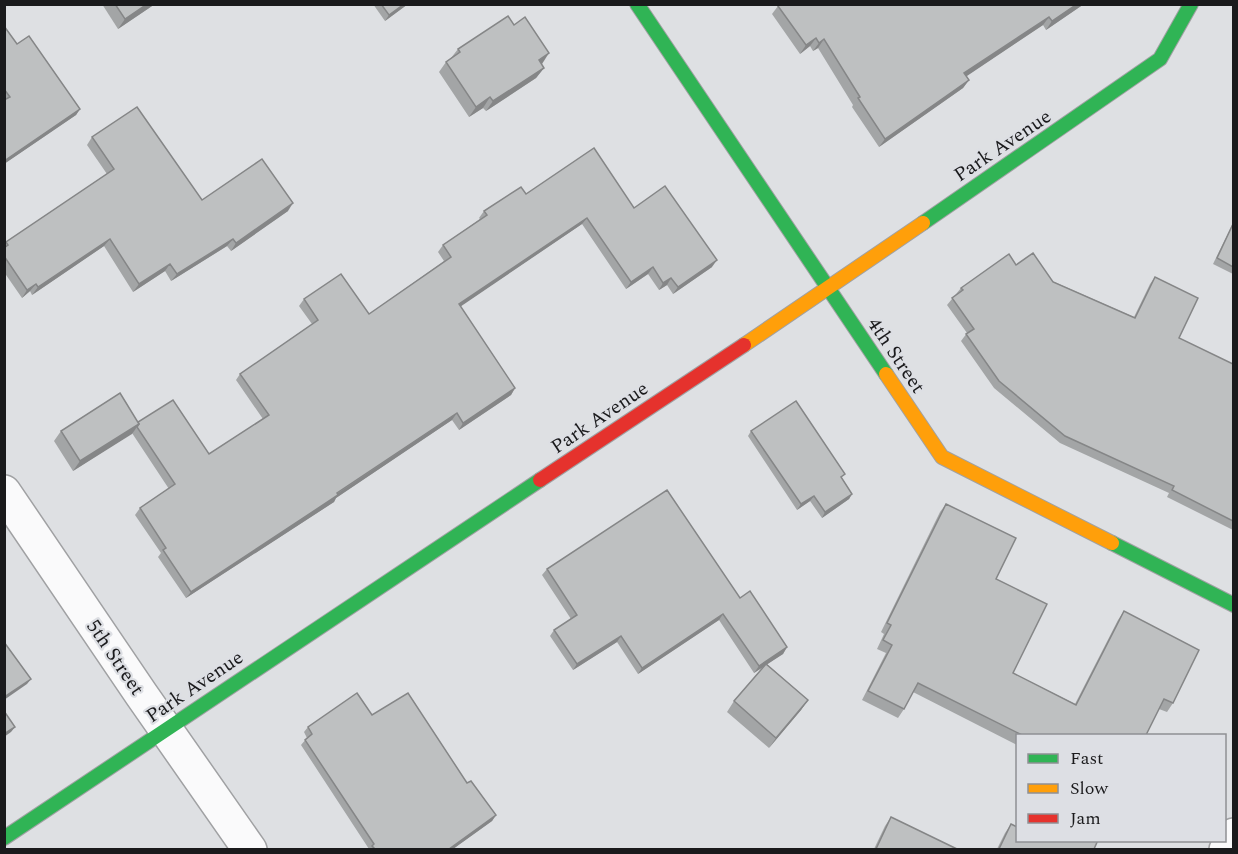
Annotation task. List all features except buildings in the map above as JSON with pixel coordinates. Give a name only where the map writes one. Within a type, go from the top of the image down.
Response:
[{"type":"street","name":"4th Street","points":[[637,4],[942,457],[1233,605]]},
{"type":"street","name":"Park Avenue","points":[[4,838],[829,288],[1160,59],[1191,4]]},
{"type":"street","name":"5th Street","points":[[4,492],[165,729],[250,849]]},
{"type":"street","points":[[1226,849],[1233,835]]},
{"type":"traffic: fast","points":[[637,4],[886,374]]},
{"type":"traffic: fast","points":[[923,223],[1160,59],[1191,4]]},
{"type":"traffic: fast","points":[[4,838],[540,480]]},
{"type":"traffic: fast","points":[[1112,543],[1234,605]]},
{"type":"traffic: slow","points":[[744,345],[923,223]]},
{"type":"traffic: slow","points":[[886,374],[942,457],[1112,543]]},
{"type":"traffic: jam","points":[[540,480],[744,345]]}]
